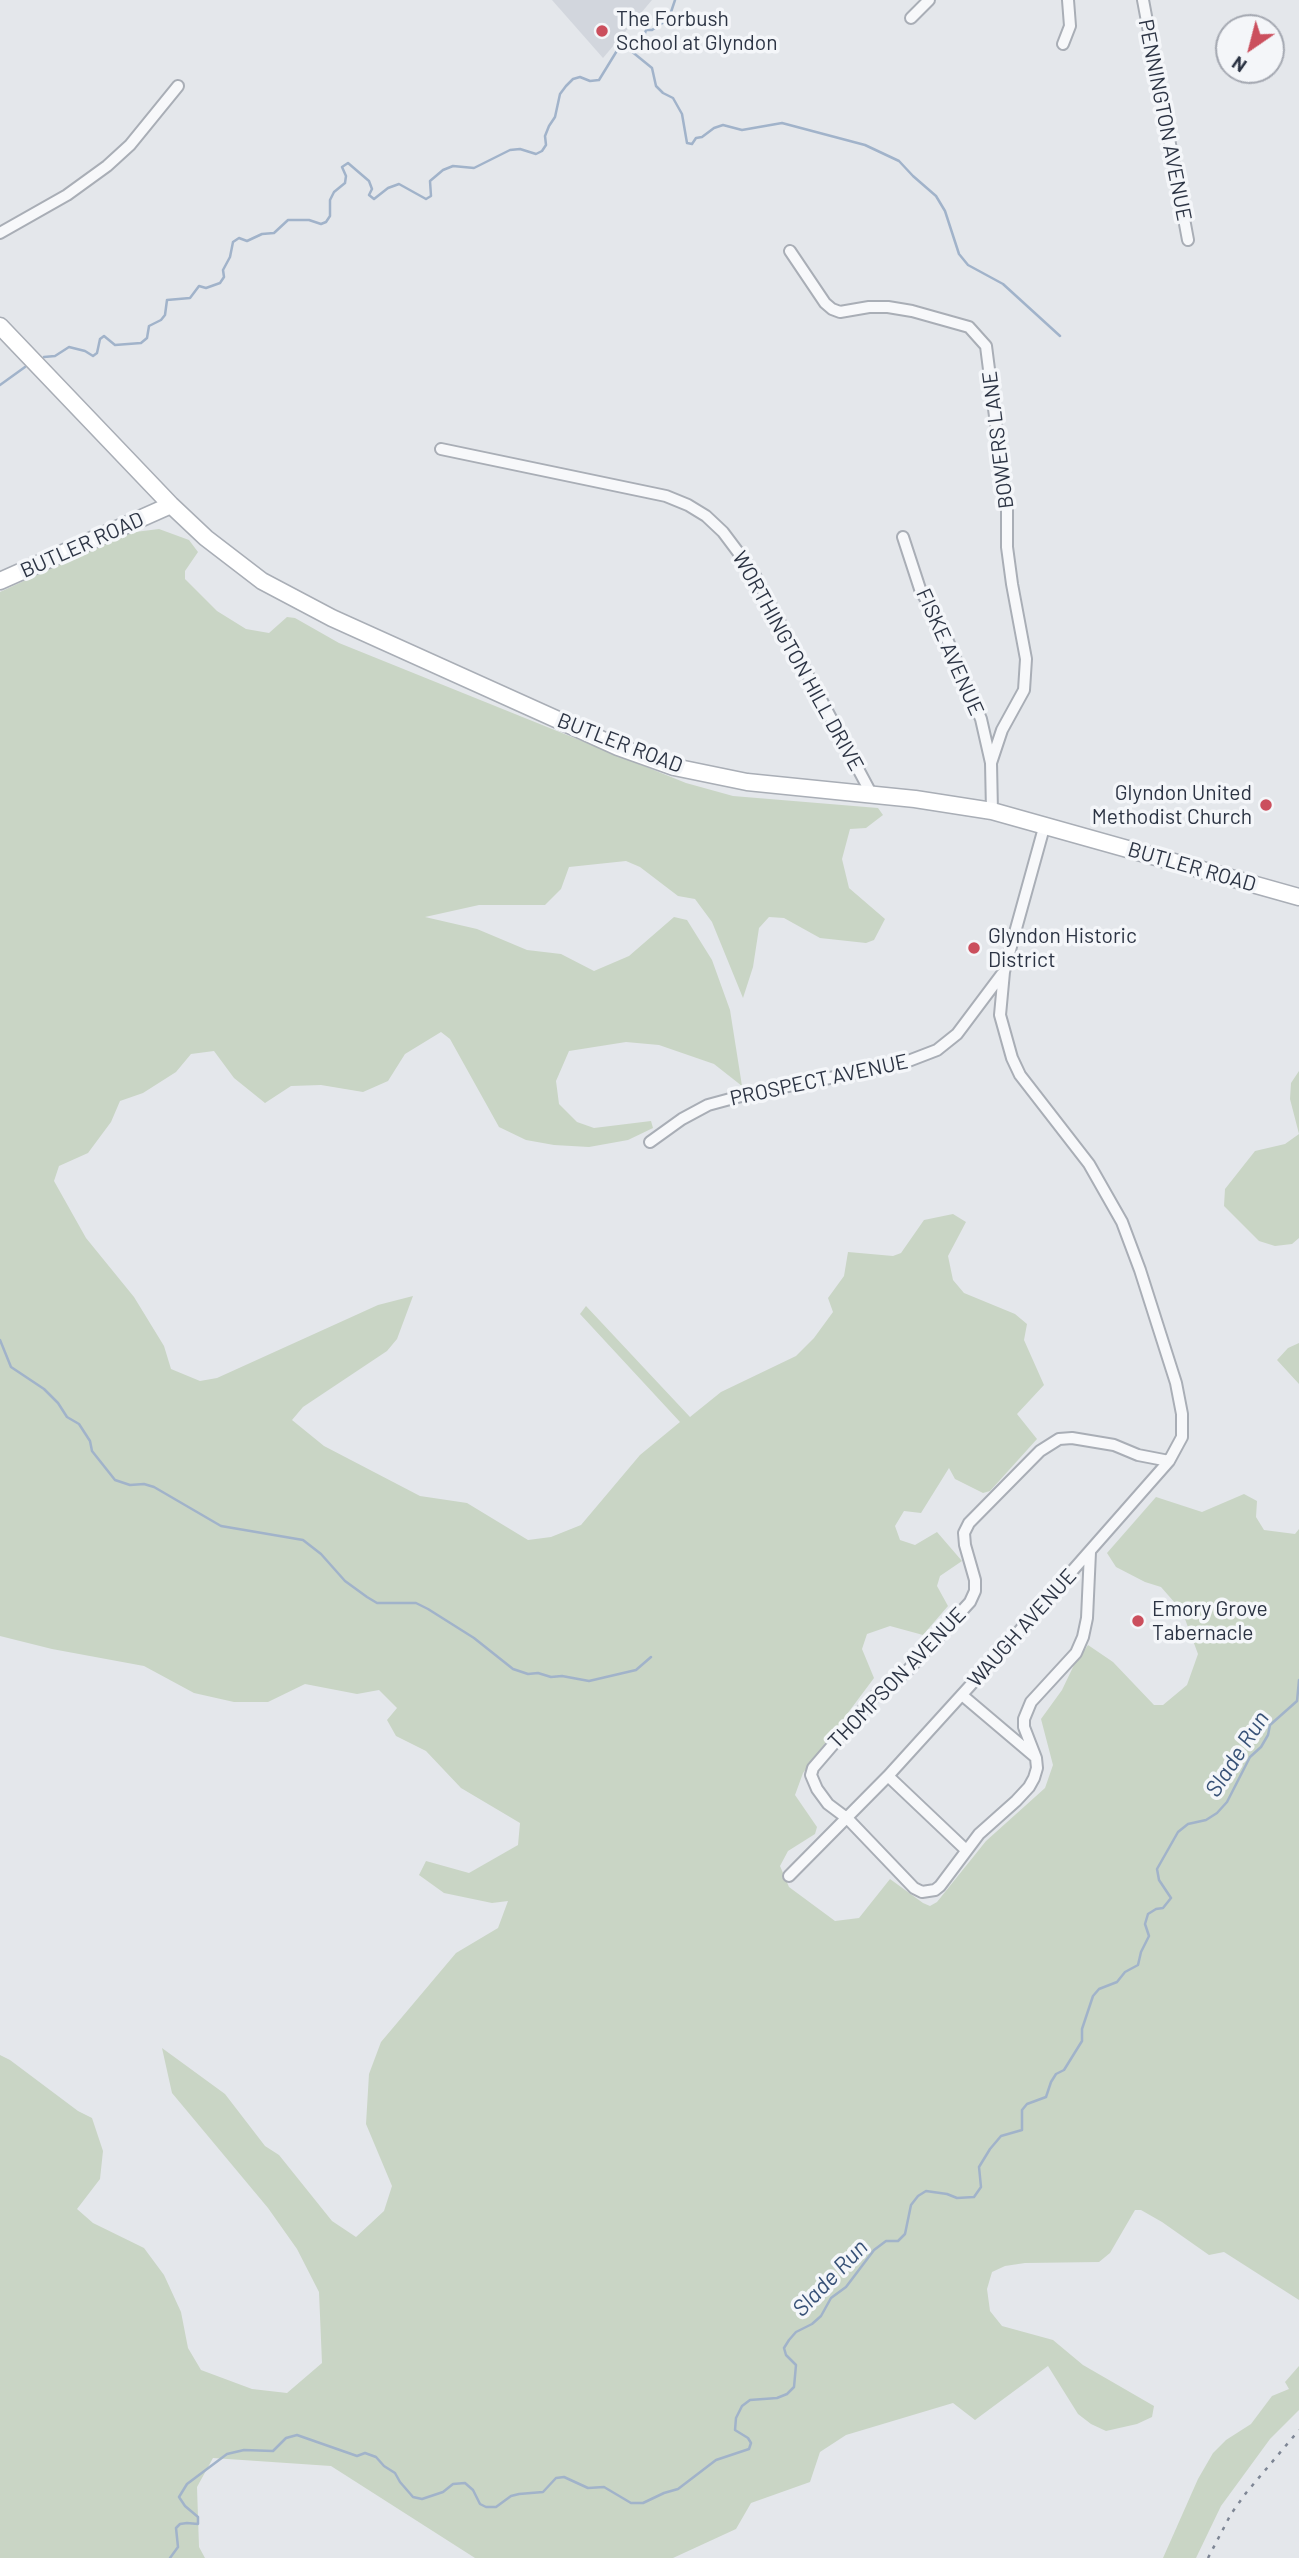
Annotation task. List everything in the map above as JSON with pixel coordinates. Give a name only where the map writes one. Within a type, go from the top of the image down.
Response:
[{"type":"main road","points":[[0,326],[171,505]]},
{"type":"main road","name":"BUTLER ROAD","points":[[0,581],[171,505],[226,555],[262,581],[295,599],[618,747],[674,767],[747,782],[992,811],[1299,897]]},
{"type":"street","points":[[911,18],[929,0]]},
{"type":"street","points":[[1063,44],[1070,26],[1068,0]]},
{"type":"street","name":"PENNINGTON AVENUE","points":[[1143,0],[1188,240]]},
{"type":"street","points":[[0,233],[67,195],[107,166],[130,145],[178,86]]},
{"type":"street","name":"BOWERS LANE","points":[[789,251],[832,309],[840,312],[888,307],[912,311],[961,324],[976,333],[986,345],[1007,510],[1010,572],[1026,659],[1024,690],[1002,730],[991,763]]},
{"type":"street","name":"WORTHINGTON HILL DRIVE","points":[[441,449],[666,496],[706,516],[723,532],[753,572],[872,795]]},
{"type":"street","name":"FISKE AVENUE","points":[[903,537],[920,589],[944,632],[981,719],[991,763],[992,811]]},
{"type":"street","points":[[1004,972],[1045,824]]},
{"type":"street","name":"PROSPECT AVENUE","points":[[650,1142],[681,1119],[708,1105],[756,1092],[898,1065],[937,1050],[957,1034],[1004,972]]},
{"type":"street","name":"WAUGH AVENUE","points":[[789,1876],[848,1819],[962,1695],[1169,1461],[1182,1437],[1182,1414],[1176,1383],[1122,1222],[1089,1164],[1033,1094],[1012,1058],[1000,1015],[1004,972]]},
{"type":"street","name":"THOMPSON AVENUE","points":[[848,1819],[821,1796],[811,1775],[819,1760],[874,1697],[908,1670],[970,1602],[975,1591],[975,1580],[965,1545],[964,1533],[969,1523],[1040,1451],[1059,1439],[1072,1437],[1114,1445],[1138,1455],[1169,1461]]},
{"type":"street","points":[[848,1819],[914,1888],[922,1892],[935,1890],[940,1886],[966,1850],[1029,1787],[1037,1768],[1024,1727],[1027,1710],[1031,1702],[1076,1653],[1083,1637],[1087,1618],[1090,1552]]},
{"type":"street","points":[[962,1695],[1036,1758]]},
{"type":"street","points":[[888,1776],[966,1850]]},
{"type":"shaded area","name":"The Forbush School at Glyndon","points":[[552,0],[652,0],[603,58]]},
{"type":"green space","points":[[159,529],[189,540],[198,552],[185,571],[185,579],[217,611],[246,629],[269,633],[287,617],[295,618],[339,643],[686,783],[733,796],[878,808],[883,815],[866,828],[850,829],[842,859],[849,888],[885,919],[874,940],[866,943],[820,938],[784,918],[769,917],[759,928],[753,967],[743,998],[712,922],[695,899],[678,896],[640,867],[626,861],[569,867],[561,889],[545,905],[479,905],[425,917],[477,929],[527,950],[561,954],[594,971],[629,956],[674,917],[687,920],[712,960],[730,1010],[742,1086],[714,1064],[659,1045],[626,1042],[569,1051],[556,1081],[559,1104],[577,1122],[594,1128],[651,1121],[653,1128],[628,1140],[589,1147],[554,1145],[526,1140],[499,1127],[450,1039],[441,1032],[405,1054],[388,1081],[363,1092],[321,1085],[291,1086],[265,1103],[234,1078],[214,1051],[191,1054],[176,1072],[143,1093],[120,1101],[111,1122],[88,1153],[59,1166],[54,1181],[86,1238],[134,1297],[164,1346],[171,1369],[200,1381],[217,1378],[378,1305],[413,1296],[397,1339],[387,1351],[303,1407],[292,1420],[324,1446],[420,1496],[467,1503],[528,1540],[551,1537],[581,1525],[640,1455],[680,1422],[580,1314],[586,1306],[690,1417],[721,1392],[796,1356],[814,1338],[833,1312],[828,1298],[844,1276],[848,1252],[893,1256],[901,1253],[924,1220],[953,1214],[966,1222],[948,1256],[953,1280],[964,1293],[1015,1314],[1027,1324],[1024,1340],[1044,1385],[1017,1414],[1037,1439],[990,1491],[983,1493],[955,1479],[949,1468],[921,1513],[904,1511],[895,1526],[900,1540],[915,1545],[937,1532],[962,1561],[940,1576],[937,1586],[948,1606],[923,1635],[890,1626],[867,1634],[862,1649],[874,1678],[803,1773],[795,1795],[817,1827],[815,1834],[788,1851],[780,1866],[789,1887],[835,1921],[859,1918],[890,1879],[923,1903],[930,1906],[937,1902],[986,1841],[1045,1788],[1053,1765],[1041,1719],[1062,1690],[1074,1665],[1088,1645],[1113,1662],[1154,1705],[1163,1705],[1187,1685],[1198,1654],[1182,1611],[1161,1587],[1116,1567],[1107,1553],[1156,1497],[1202,1512],[1244,1494],[1257,1501],[1256,1517],[1264,1530],[1295,1534],[1299,1529],[1299,2300],[1224,2252],[1209,2255],[1141,2210],[1135,2210],[1110,2253],[1099,2262],[1025,2263],[1005,2266],[992,2272],[987,2289],[990,2311],[1002,2326],[1053,2340],[1083,2365],[1154,2406],[1152,2417],[1137,2424],[1106,2431],[1091,2424],[1078,2414],[1048,2366],[975,2420],[953,2403],[846,2435],[820,2452],[810,2482],[751,2503],[736,2529],[673,2558],[475,2558],[331,2466],[213,2458],[197,2487],[199,2547],[205,2558],[0,2558],[0,2055],[78,2111],[92,2118],[103,2151],[100,2179],[77,2209],[93,2223],[144,2248],[164,2275],[181,2312],[188,2348],[201,2370],[252,2389],[287,2393],[322,2363],[319,2292],[297,2249],[268,2208],[172,2093],[162,2048],[225,2094],[265,2146],[279,2155],[332,2221],[356,2237],[384,2211],[392,2186],[366,2124],[369,2074],[381,2042],[456,1953],[498,1928],[508,1901],[492,1903],[444,1893],[419,1875],[426,1861],[469,1873],[518,1845],[520,1823],[461,1788],[426,1751],[396,1736],[387,1720],[397,1708],[379,1690],[357,1694],[305,1684],[268,1702],[234,1702],[194,1693],[144,1666],[52,1649],[0,1636],[0,592],[127,533]]},
{"type":"green space","points":[[1299,1071],[1299,1134],[1290,1099],[1291,1083]]},
{"type":"green space","points":[[1299,1134],[1299,1238],[1292,1244],[1275,1246],[1259,1241],[1224,1206],[1225,1189],[1255,1151],[1285,1144]]},
{"type":"green space","points":[[1299,1343],[1299,1384],[1277,1360],[1288,1348]]},
{"type":"green space","points":[[1299,2366],[1299,2410],[1270,2439],[1221,2506],[1196,2558],[1163,2558],[1198,2479],[1213,2453],[1226,2440],[1251,2424],[1272,2396],[1289,2389],[1285,2382]]},
{"type":"waterway","points":[[44,357],[55,356],[69,347],[93,356],[104,336],[115,345],[141,343],[147,338],[149,326],[165,315],[167,300],[190,298],[199,286],[206,288],[220,283],[233,242],[239,238],[247,241],[262,234],[274,233],[288,220],[309,220],[321,224],[326,222],[330,216],[330,200],[334,192],[345,183],[346,176],[342,167],[348,163],[369,181],[372,189],[369,195],[374,199],[388,188],[399,184],[426,199],[431,196],[430,181],[443,170],[453,166],[474,168],[510,150],[520,149],[536,154],[542,151],[546,145],[545,136],[555,117],[560,94],[566,86],[573,79],[580,77],[590,81],[599,80],[618,49],[624,46],[641,47],[646,30],[652,30],[664,22],[670,15],[675,0]]},
{"type":"waterway","points":[[625,46],[652,68],[656,86],[673,98],[682,114],[687,143],[692,144],[696,138],[723,125],[742,130],[782,123],[865,145],[899,161],[936,196],[945,211],[959,254],[968,265],[1003,284],[1060,336]]},
{"type":"waterway","points":[[0,385],[25,367]]},
{"type":"waterway","points":[[0,1340],[11,1367],[44,1389],[67,1417],[79,1424],[90,1441],[92,1451],[115,1480],[130,1485],[144,1484],[154,1487],[221,1526],[303,1540],[321,1554],[345,1581],[377,1603],[416,1603],[474,1638],[513,1669],[528,1674],[538,1673],[589,1681],[636,1670],[651,1657]]},
{"type":"waterway","name":"Slade Run","points":[[170,2558],[178,2547],[176,2528],[180,2524],[198,2524],[198,2517],[179,2497],[187,2484],[227,2454],[244,2450],[273,2451],[286,2438],[297,2435],[357,2456],[365,2453],[376,2457],[395,2473],[413,2497],[422,2499],[443,2492],[453,2484],[465,2483],[473,2490],[480,2504],[486,2507],[496,2507],[511,2496],[543,2492],[556,2478],[564,2477],[588,2488],[604,2487],[631,2503],[643,2503],[678,2489],[716,2460],[749,2449],[751,2443],[748,2438],[735,2430],[736,2418],[742,2406],[750,2400],[777,2398],[794,2387],[796,2365],[786,2355],[784,2348],[789,2340],[796,2332],[821,2316],[831,2298],[846,2287],[874,2250],[886,2241],[898,2241],[905,2234],[911,2205],[918,2196],[926,2191],[957,2198],[974,2197],[981,2187],[979,2167],[990,2149],[1001,2136],[1022,2130],[1022,2110],[1027,2104],[1046,2097],[1056,2074],[1064,2070],[1082,2041],[1082,2029],[1093,1996],[1099,1989],[1117,1982],[1125,1972],[1138,1965],[1149,1936],[1145,1924],[1148,1914],[1163,1908],[1171,1898],[1159,1880],[1157,1869],[1178,1832],[1188,1824],[1206,1820],[1227,1802],[1250,1757],[1261,1747],[1268,1735],[1270,1725],[1297,1701],[1299,1680]]},
{"type":"railway","points":[[1208,2558],[1231,2514],[1299,2430]]},
{"type":"place","name":"The Forbush School at Glyndon","points":[[602,31]]},
{"type":"place","name":"Glyndon United Methodist Church","points":[[1266,805]]},
{"type":"place","name":"Glyndon Historic District","points":[[974,948]]},
{"type":"place","name":"Emory Grove Tabernacle","points":[[1138,1621]]}]
